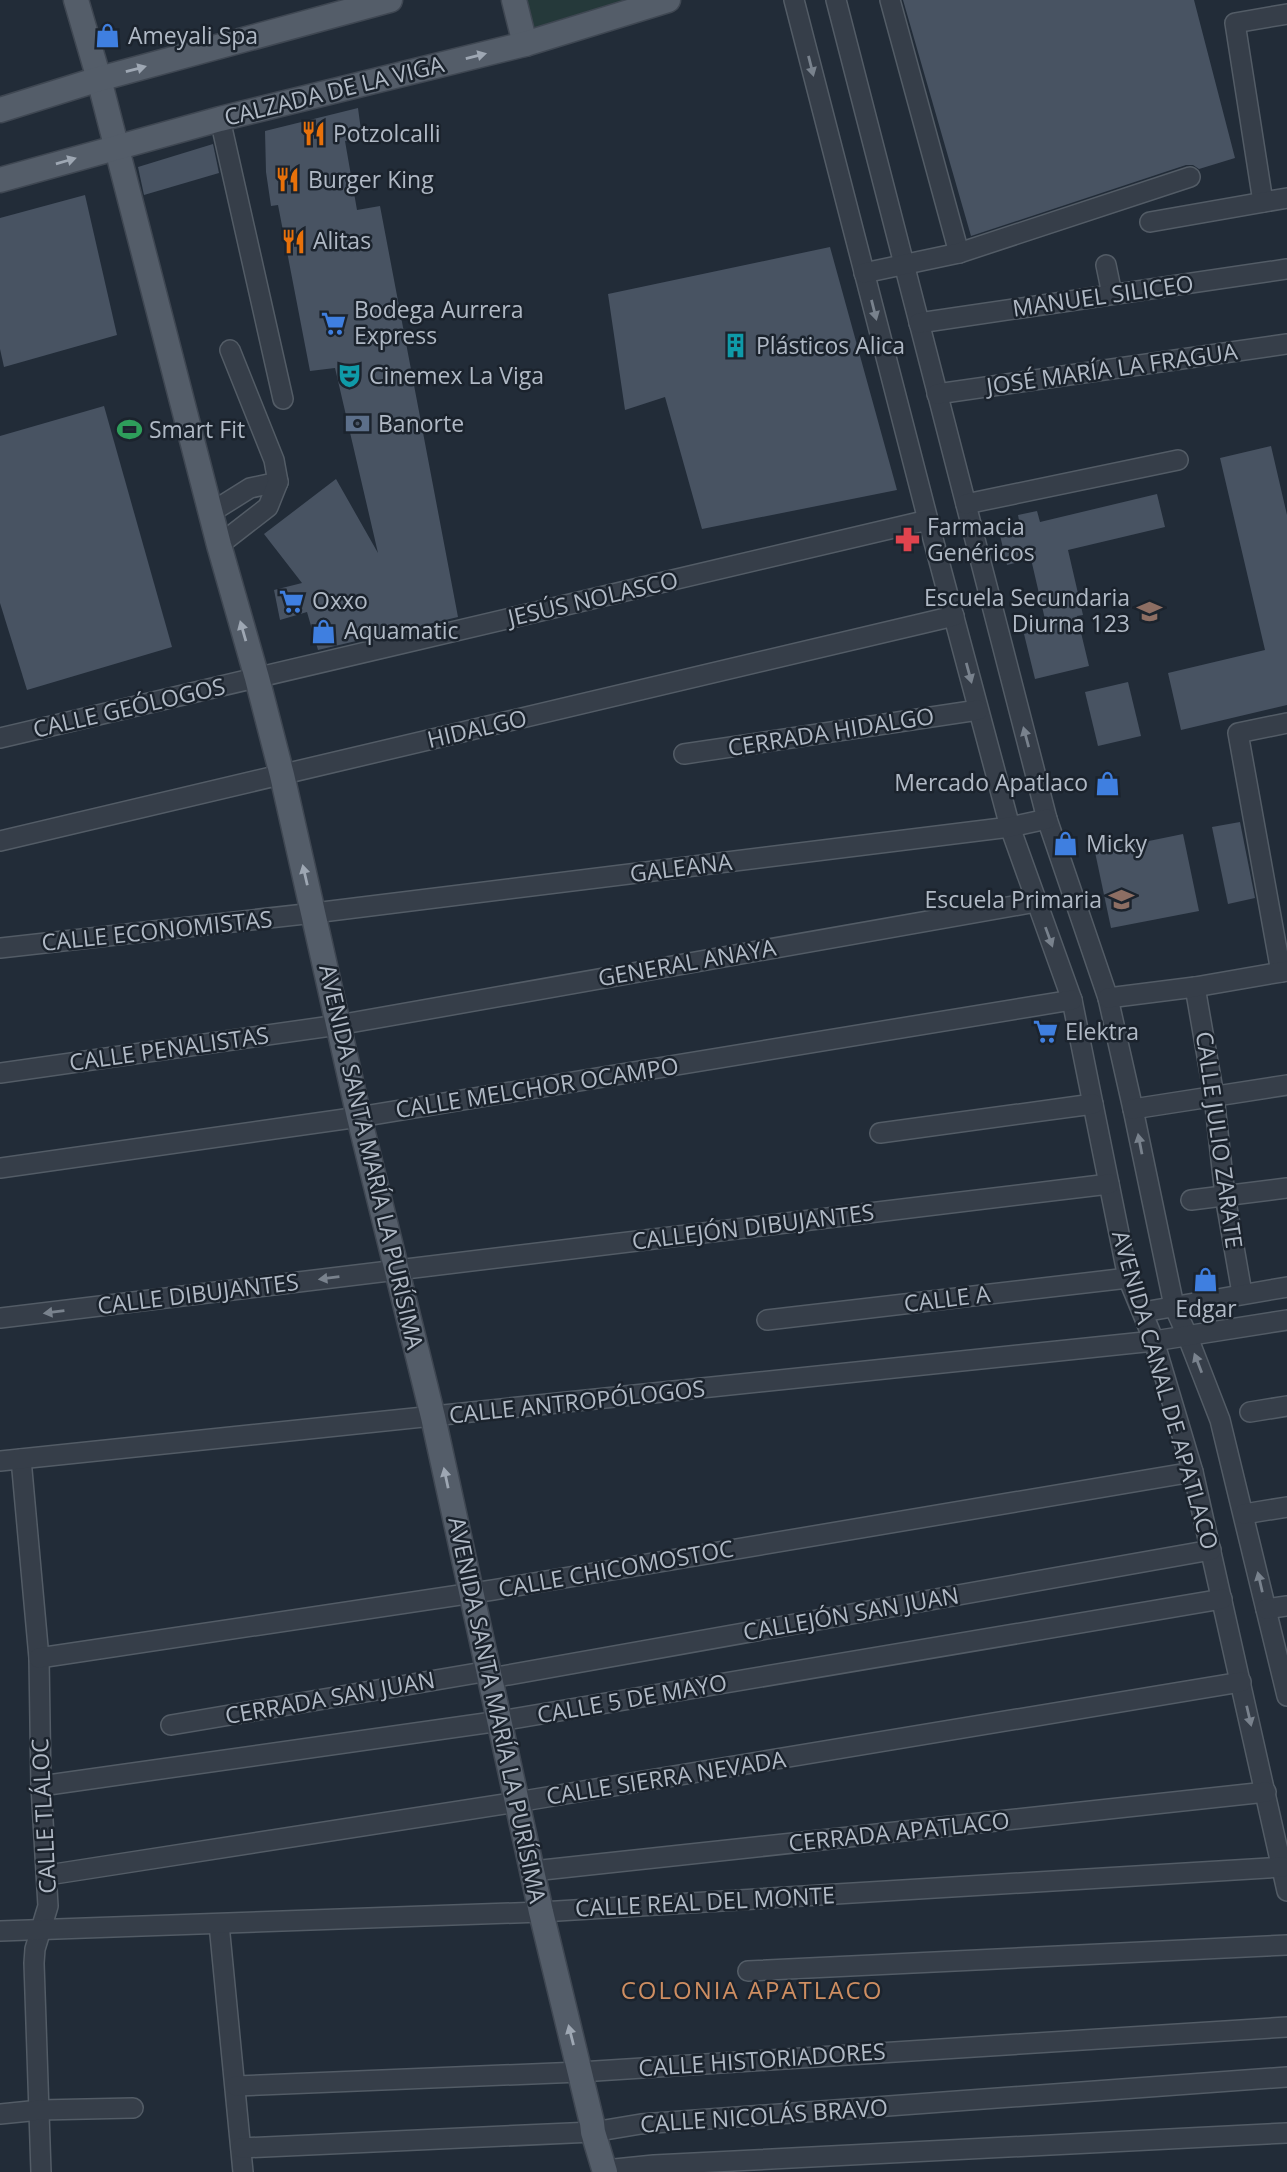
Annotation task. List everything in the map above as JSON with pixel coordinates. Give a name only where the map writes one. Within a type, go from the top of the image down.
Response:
[{"type":"main road","name":"AVENIDA SANTA MARÍA LA PURÍSIMA","points":[[76,0],[99,79],[210,513],[282,775],[359,1117],[433,1417],[541,1912],[593,2132],[605,2171]]},
{"type":"main road","points":[[0,110],[99,79],[390,0]]},
{"type":"main road","points":[[514,0],[525,44]]},
{"type":"main road","name":"CALZADA DE LA VIGA","points":[[0,180],[220,119],[525,44],[668,0]]},
{"type":"street","name":"AVENIDA CANAL DE APATLACO","points":[[794,0],[1010,827],[1072,1000],[1128,1278],[1154,1342],[1192,1472],[1287,1891]]},
{"type":"street","name":"AVENIDA CANAL DE APATLACO","points":[[836,0],[1047,819],[1108,998],[1174,1306],[1220,1420],[1287,1696]]},
{"type":"street","points":[[890,0],[959,253]]},
{"type":"street","points":[[1263,202],[1235,23],[1287,14]]},
{"type":"street","points":[[220,119],[283,399]]},
{"type":"street","points":[[864,273],[959,253],[1190,177]]},
{"type":"street","points":[[1150,222],[1287,198]]},
{"type":"street","points":[[1106,265],[1112,295]]},
{"type":"street","name":"MANUEL SILICEO","points":[[919,323],[1287,269]]},
{"type":"street","name":"JOSÉ MARÍA LA FRAGUA","points":[[937,394],[1287,344]]},
{"type":"street","points":[[219,545],[268,507],[278,482],[274,460],[230,351]]},
{"type":"street","points":[[966,505],[1178,460]]},
{"type":"street","points":[[210,513],[250,488],[278,482]]},
{"type":"street","name":"JESÚS NOLASCO","points":[[257,678],[928,520]]},
{"type":"street","name":"HIDALGO","points":[[0,841],[954,615]]},
{"type":"street","name":"CALLE GEÓLOGOS","points":[[0,738],[257,678]]},
{"type":"street","name":"CERRADA HIDALGO","points":[[684,754],[978,710]]},
{"type":"street","points":[[1108,998],[1284,972],[1238,733],[1287,723]]},
{"type":"street","name":"GALEANA","points":[[314,913],[1010,827],[1047,819]]},
{"type":"street","name":"GENERAL ANAYA","points":[[338,1025],[1036,902]]},
{"type":"street","name":"CALLE ECONOMISTAS","points":[[0,948],[314,913]]},
{"type":"street","name":"CALLE JULIO ZARATE","points":[[1195,987],[1214,1096],[1225,1196],[1242,1293]]},
{"type":"street","name":"CALLE MELCHOR OCAMPO","points":[[0,1168],[359,1117],[1072,1000]]},
{"type":"street","name":"CALLE PENALISTAS","points":[[0,1073],[338,1025]]},
{"type":"street","points":[[1133,1108],[1287,1086]]},
{"type":"street","points":[[880,1133],[1093,1104]]},
{"type":"street","name":"CALLEJÓN DIBUJANTES","points":[[396,1270],[1109,1184]]},
{"type":"street","points":[[1191,1200],[1287,1188]]},
{"type":"street","name":"CALLE DIBUJANTES","points":[[0,1318],[396,1270]]},
{"type":"street","name":"CALLE A","points":[[766,1320],[1128,1278]]},
{"type":"street","points":[[1143,1312],[1287,1287]]},
{"type":"street","points":[[1154,1342],[1287,1320]]},
{"type":"street","name":"CALLE ANTROPÓLOGOS","points":[[0,1461],[1154,1342]]},
{"type":"street","points":[[1250,1412],[1287,1406]]},
{"type":"street","name":"CALLE TLÁLOC","points":[[21,1459],[39,1658],[41,1786],[48,1875],[48,1906],[34,1963],[41,2172]]},
{"type":"street","name":"CALLE CHICOMOSTOC","points":[[39,1658],[471,1593],[1192,1472]]},
{"type":"street","points":[[1244,1514],[1287,1507]]},
{"type":"street","name":"CALLEJÓN SAN JUAN","points":[[490,1674],[1210,1550]]},
{"type":"street","name":"CALLE 5 DE MAYO","points":[[41,1786],[500,1721],[1222,1599]]},
{"type":"street","points":[[1266,1609],[1287,1606]]},
{"type":"street","name":"CERRADA SAN JUAN","points":[[170,1725],[490,1674]]},
{"type":"street","name":"CALLE SIERRA NEVADA","points":[[48,1875],[517,1802],[1241,1682]]},
{"type":"street","name":"CERRADA APATLACO","points":[[533,1871],[1266,1792]]},
{"type":"street","name":"CALLE REAL DEL MONTE","points":[[0,1931],[541,1912],[1283,1867]]},
{"type":"street","points":[[219,1924],[243,2172]]},
{"type":"street","points":[[748,1971],[1287,1945]]},
{"type":"street","name":"CALLE HISTORIADORES","points":[[236,2086],[580,2072],[1287,2027]]},
{"type":"street","name":"CALLE NICOLÁS BRAVO","points":[[241,2147],[593,2132],[641,2124],[1287,2077]]},
{"type":"street","points":[[0,2115],[40,2110],[133,2108]]},
{"type":"street","points":[[605,2171],[654,2165],[1287,2133]]},
{"type":"green space","points":[[521,0],[646,0],[530,35]]},
{"type":"building","points":[[903,0],[1194,0],[1235,158],[1199,169],[1186,165],[971,236]]},
{"type":"building","points":[[358,108],[362,138],[345,141],[357,210],[380,206],[458,617],[318,650],[307,612],[280,620],[274,590],[302,583],[264,534],[336,479],[378,553],[335,368],[310,371],[278,205],[271,206],[266,172],[265,131]]},
{"type":"building","points":[[213,144],[219,173],[144,195],[138,167]]},
{"type":"building","points":[[85,195],[117,335],[4,367],[0,349],[0,218]]},
{"type":"building","name":"Plásticos Alica","points":[[830,247],[897,490],[702,529],[665,397],[625,410],[608,294]]},
{"type":"building","points":[[104,406],[172,647],[27,690],[0,603],[0,436]]},
{"type":"building","points":[[1271,446],[1287,515],[1287,705],[1181,730],[1168,673],[1265,650],[1220,458]]},
{"type":"building","points":[[1157,494],[1165,527],[1068,550],[1083,615],[1077,616],[1089,666],[1035,679],[1024,634],[1047,628],[1031,559],[1007,565],[999,531],[1020,526],[1018,515],[1037,511],[1040,522]]},
{"type":"building","points":[[1128,682],[1141,736],[1098,746],[1085,692]]},
{"type":"building","points":[[1240,822],[1255,898],[1228,904],[1212,827]]},
{"type":"building","points":[[1183,834],[1199,911],[1111,928],[1095,852]]},
{"type":"place","name":"Ameyali Spa","points":[[108,36]]},
{"type":"place","name":"Potzolcalli","points":[[313,134]]},
{"type":"place","name":"Burger King","points":[[288,180]]},
{"type":"place","name":"Alitas","points":[[293,241]]},
{"type":"place","name":"Bodega Aurrera Express","points":[[334,323]]},
{"type":"place","name":"Plásticos Alica","points":[[736,346]]},
{"type":"place","name":"Cinemex La Viga","points":[[349,376]]},
{"type":"place","name":"Banorte","points":[[358,424]]},
{"type":"place","name":"Smart Fit","points":[[129,430]]},
{"type":"place","name":"Farmacia Genéricos","points":[[907,540]]},
{"type":"place","name":"Oxxo","points":[[292,601]]},
{"type":"place","name":"Escuela Secundaria Diurna 123","points":[[1150,611]]},
{"type":"place","name":"Aquamatic","points":[[324,631]]},
{"type":"place","name":"Mercado Apatlaco","points":[[1108,783]]},
{"type":"place","name":"Micky","points":[[1066,844]]},
{"type":"place","name":"Escuela Primaria","points":[[1122,900]]},
{"type":"place","name":"Elektra","points":[[1045,1032]]},
{"type":"place","name":"Edgar","points":[[1206,1279]]},
{"type":"district","name":"COLONIA APATLACO","points":[[752,1991]]}]
